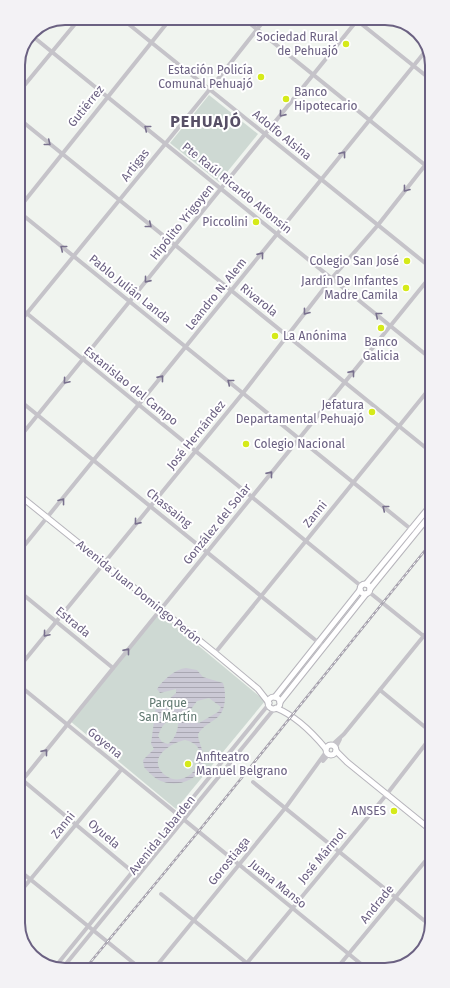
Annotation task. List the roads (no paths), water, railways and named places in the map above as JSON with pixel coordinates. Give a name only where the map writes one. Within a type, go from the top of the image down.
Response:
[{"type":"main road","name":"Avenida Juan Domingo Perón","points":[[25,500],[103,564],[216,653],[258,689],[275,708],[287,713]]},
{"type":"main road","points":[[275,708],[368,592],[425,514]]},
{"type":"main road","points":[[269,703],[319,643],[362,587],[425,520]]},
{"type":"main road","points":[[362,587],[368,592]]},
{"type":"main road","points":[[362,587],[368,592]]},
{"type":"main road","name":"Avenida Juan Domingo Perón","points":[[258,689],[274,697],[280,702],[287,713]]},
{"type":"main road","points":[[287,713],[425,825]]},
{"type":"street","points":[[25,85],[74,25]]},
{"type":"street","name":"Adolfo Alsina","points":[[131,25],[425,263]]},
{"type":"street","name":"Gutiérrez","points":[[25,199],[165,25]]},
{"type":"street","points":[[252,25],[425,165]]},
{"type":"street","name":"Artigas","points":[[25,316],[210,89],[260,25]]},
{"type":"street","name":"Hipólito Yrigoyen","points":[[25,430],[222,189],[352,25]]},
{"type":"street","points":[[364,25],[425,75]]},
{"type":"street","name":"Pte Raúl Ricardo Alfonsín","points":[[36,38],[425,354]]},
{"type":"street","name":"Leandro N. Alem","points":[[25,546],[231,291],[323,180],[369,120],[423,54]]},
{"type":"street","name":"Rivarola","points":[[25,124],[425,447]]},
{"type":"street","name":"José Hernández","points":[[25,660],[243,393],[332,278],[378,224],[425,165]]},
{"type":"street","name":"Pablo Julián Landa","points":[[25,218],[414,530]]},
{"type":"street","name":"González del Solar","points":[[25,775],[425,283]]},
{"type":"street","name":"Estanislao del Campo","points":[[27,313],[362,587]]},
{"type":"street","name":"Zanni","points":[[216,653],[425,394]]},
{"type":"street","name":"Chassaing","points":[[25,405],[324,647]]},
{"type":"street","points":[[368,592],[424,636]]},
{"type":"street","name":"Estrada","points":[[25,596],[113,668]]},
{"type":"street","name":"Gorostiaga","points":[[159,963],[424,636]]},
{"type":"street","name":"Goyena","points":[[25,690],[177,816]]},
{"type":"street","points":[[380,690],[425,727]]},
{"type":"street","name":"Avenida Labarden","points":[[59,962],[269,703]]},
{"type":"street","name":"Avenida Labarden","points":[[67,963],[275,708]]},
{"type":"street","name":"José Mármol","points":[[247,963],[339,850],[387,794],[425,745]]},
{"type":"street","name":"Zanni","points":[[25,887],[121,770]]},
{"type":"street","points":[[253,782],[286,807],[425,921]]},
{"type":"street","name":"Oyuela","points":[[25,783],[137,875]]},
{"type":"street","name":"Juana Manso","points":[[177,816],[360,963]]},
{"type":"street","name":"Andrade","points":[[342,963],[395,896],[425,861]]},
{"type":"street","points":[[25,875],[134,963]]},
{"type":"street","points":[[161,894],[247,963]]},
{"type":"railway","points":[[90,963],[198,832],[425,550]]},
{"type":"place","name":"Sociedad Rural de Pehuajó","points":[[346,44]]},
{"type":"place","name":"Estación Policía Comunal Pehuajó","points":[[261,77]]},
{"type":"place","name":"Banco Hipotecario","points":[[286,99]]},
{"type":"place","name":"Piccolini","points":[[256,222]]},
{"type":"place","name":"Colegio San José","points":[[407,261]]},
{"type":"place","name":"Jardín De Infantes Madre Camila","points":[[406,288]]},
{"type":"place","name":"Banco Galicia","points":[[381,328]]},
{"type":"place","name":"La Anónima","points":[[275,336]]},
{"type":"place","name":"Jefatura Departamental Pehuajó","points":[[372,412]]},
{"type":"place","name":"Colegio Nacional","points":[[246,444]]},
{"type":"place","name":"Anfiteatro Manuel Belgrano","points":[[188,764]]},
{"type":"place","name":"ANSES","points":[[394,811]]},
{"type":"district","name":"PEHUAJÓ","points":[[206,121]]},
{"type":"park label","name":"Parque San Martín","points":[[168,710]]}]
